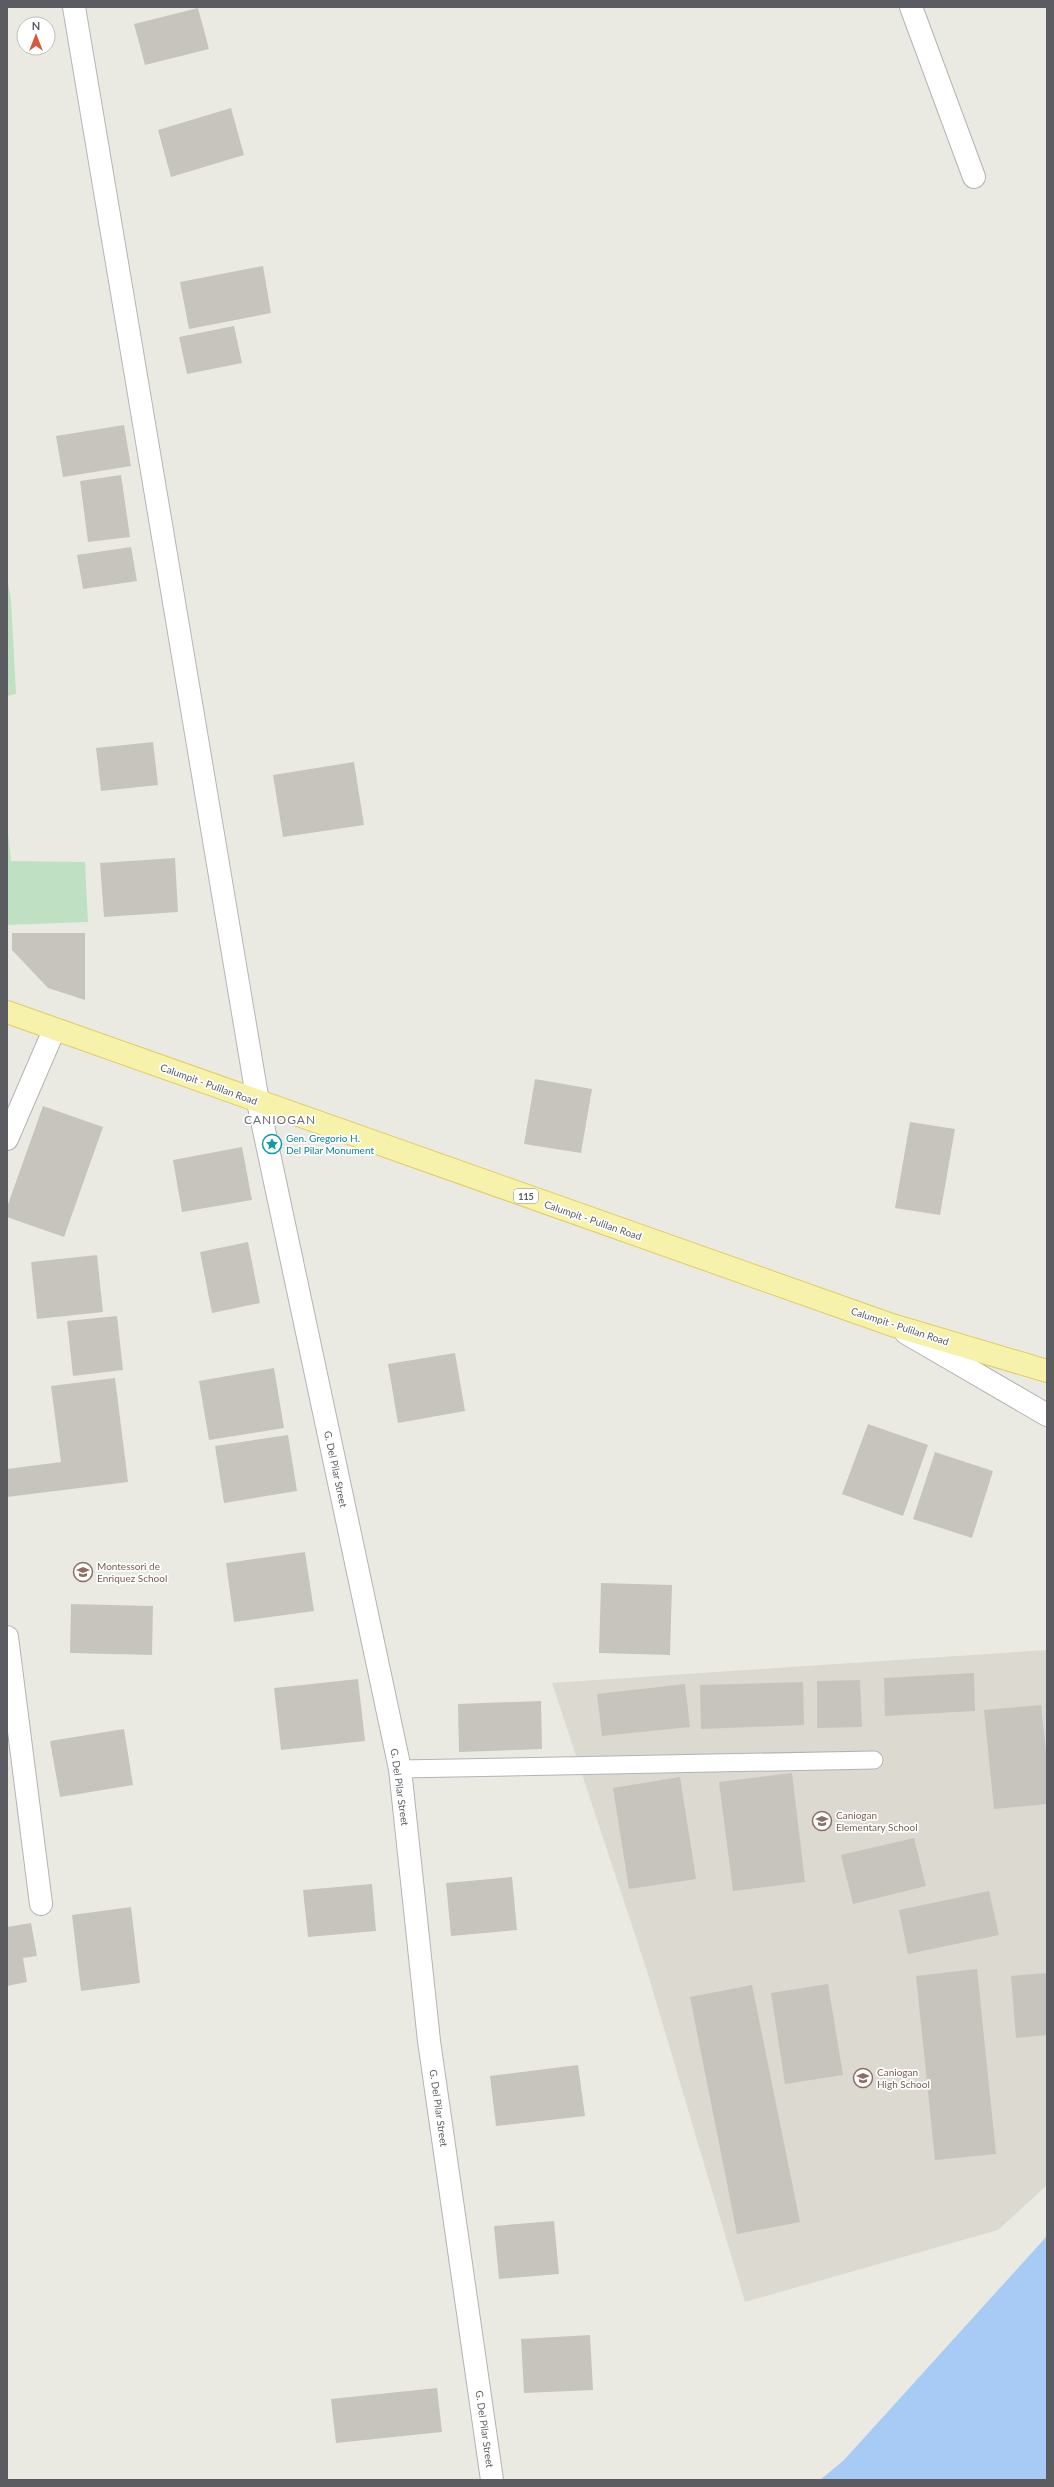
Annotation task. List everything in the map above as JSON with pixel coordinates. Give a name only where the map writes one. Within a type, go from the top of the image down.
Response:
[{"type":"main road","name":"Calumpit - Pulilan Road","points":[[7,1012],[54,1030],[892,1325],[1047,1371]]},
{"type":"street","name":"G. Del Pilar Street","points":[[74,7],[258,1102],[400,1769],[429,2041],[492,2480]]},
{"type":"street","points":[[912,7],[974,177]]},
{"type":"street","points":[[7,1139],[54,1030]]},
{"type":"street","points":[[892,1325],[1047,1415]]},
{"type":"street","points":[[7,1637],[41,1904]]},
{"type":"lane","points":[[400,1769],[874,1760]]},
{"type":"shaded area","points":[[1047,1650],[1047,2185],[998,2230],[745,2302],[647,1971],[552,1683]]},
{"type":"green space","points":[[7,578],[11,600],[16,694],[7,696]]},
{"type":"green space","points":[[7,823],[11,861],[85,862],[88,922],[7,925]]},
{"type":"water","points":[[1047,2236],[1047,2480],[820,2480],[844,2460]]},
{"type":"building","points":[[198,8],[209,49],[145,65],[134,24]]},
{"type":"building","points":[[231,108],[244,155],[171,177],[158,130]]},
{"type":"building","points":[[263,266],[271,313],[189,329],[180,282]]},
{"type":"building","points":[[234,326],[242,363],[187,374],[179,337]]},
{"type":"building","points":[[124,425],[131,466],[63,477],[56,436]]},
{"type":"building","points":[[121,475],[130,537],[88,542],[80,481]]},
{"type":"building","points":[[131,547],[137,581],[83,589],[77,555]]},
{"type":"building","points":[[153,742],[158,785],[101,791],[96,748]]},
{"type":"building","points":[[354,762],[364,825],[283,837],[273,775]]},
{"type":"building","points":[[175,858],[178,912],[104,917],[100,863]]},
{"type":"building","points":[[12,933],[85,933],[85,1000],[48,988],[12,950]]},
{"type":"building","points":[[535,1079],[592,1089],[581,1153],[524,1144]]},
{"type":"building","points":[[43,1106],[103,1127],[64,1237],[7,1217],[7,1207]]},
{"type":"building","points":[[910,1122],[955,1129],[940,1215],[895,1208]]},
{"type":"building","points":[[242,1147],[252,1200],[182,1212],[173,1160]]},
{"type":"building","points":[[248,1242],[260,1303],[212,1313],[200,1252]]},
{"type":"building","points":[[97,1255],[103,1312],[37,1319],[31,1262]]},
{"type":"building","points":[[117,1316],[123,1370],[73,1376],[67,1321]]},
{"type":"building","points":[[455,1353],[465,1411],[398,1423],[388,1364]]},
{"type":"building","points":[[274,1368],[284,1428],[209,1440],[199,1381]]},
{"type":"building","points":[[115,1378],[128,1482],[7,1497],[7,1469],[61,1462],[51,1386]]},
{"type":"building","points":[[868,1424],[928,1445],[903,1516],[842,1494]]},
{"type":"building","points":[[288,1435],[297,1491],[224,1503],[215,1446]]},
{"type":"building","points":[[935,1452],[993,1471],[972,1538],[913,1519]]},
{"type":"building","points":[[305,1552],[314,1611],[234,1622],[226,1563]]},
{"type":"building","points":[[601,1583],[672,1585],[670,1655],[599,1653]]},
{"type":"building","points":[[71,1604],[153,1606],[152,1655],[70,1653]]},
{"type":"building","points":[[974,1673],[975,1711],[885,1716],[884,1678]]},
{"type":"building","points":[[358,1679],[365,1741],[281,1750],[274,1688]]},
{"type":"building","points":[[860,1680],[862,1727],[817,1728],[817,1681]]},
{"type":"building","points":[[803,1682],[804,1725],[701,1729],[700,1685]]},
{"type":"building","points":[[685,1684],[690,1727],[602,1736],[597,1694]]},
{"type":"building","points":[[541,1701],[542,1749],[459,1752],[458,1704]]},
{"type":"building","points":[[1041,1705],[1047,1760],[1047,1804],[994,1809],[984,1710]]},
{"type":"building","points":[[124,1729],[133,1785],[60,1797],[50,1741]]},
{"type":"building","points":[[792,1773],[805,1882],[733,1891],[719,1782]]},
{"type":"building","points":[[680,1777],[696,1879],[629,1889],[613,1788]]},
{"type":"building","points":[[914,1838],[926,1886],[853,1904],[841,1855]]},
{"type":"building","points":[[512,1877],[517,1930],[451,1936],[446,1883]]},
{"type":"building","points":[[372,1884],[376,1931],[308,1937],[303,1890]]},
{"type":"building","points":[[989,1891],[999,1935],[908,1954],[899,1910]]},
{"type":"building","points":[[131,1907],[140,1983],[81,1991],[72,1915]]},
{"type":"building","points":[[31,1923],[37,1956],[23,1958],[27,1982],[7,1986],[7,1927]]},
{"type":"building","points":[[977,1969],[996,2154],[935,2160],[916,1976]]},
{"type":"building","points":[[1047,1973],[1047,2035],[1016,2038],[1011,1976]]},
{"type":"building","points":[[828,1984],[843,2075],[785,2084],[771,1993]]},
{"type":"building","points":[[752,1985],[800,2222],[737,2234],[690,1997]]},
{"type":"building","points":[[578,2065],[585,2116],[496,2126],[490,2076]]},
{"type":"building","points":[[554,2221],[559,2274],[499,2279],[494,2226]]},
{"type":"building","points":[[590,2335],[593,2390],[524,2393],[521,2339]]},
{"type":"building","points":[[437,2388],[442,2432],[336,2443],[331,2399]]},
{"type":"place","name":"Gen. Gregorio H. Del Pilar Monument","points":[[272,1144]]},
{"type":"place","name":"Montessori de Enriquez School","points":[[83,1572]]},
{"type":"place","name":"Caniogan Elementary School","points":[[822,1821]]},
{"type":"place","name":"Caniogan High School","points":[[863,2078]]},
{"type":"district","name":"CANIOGAN","points":[[280,1119]]}]
